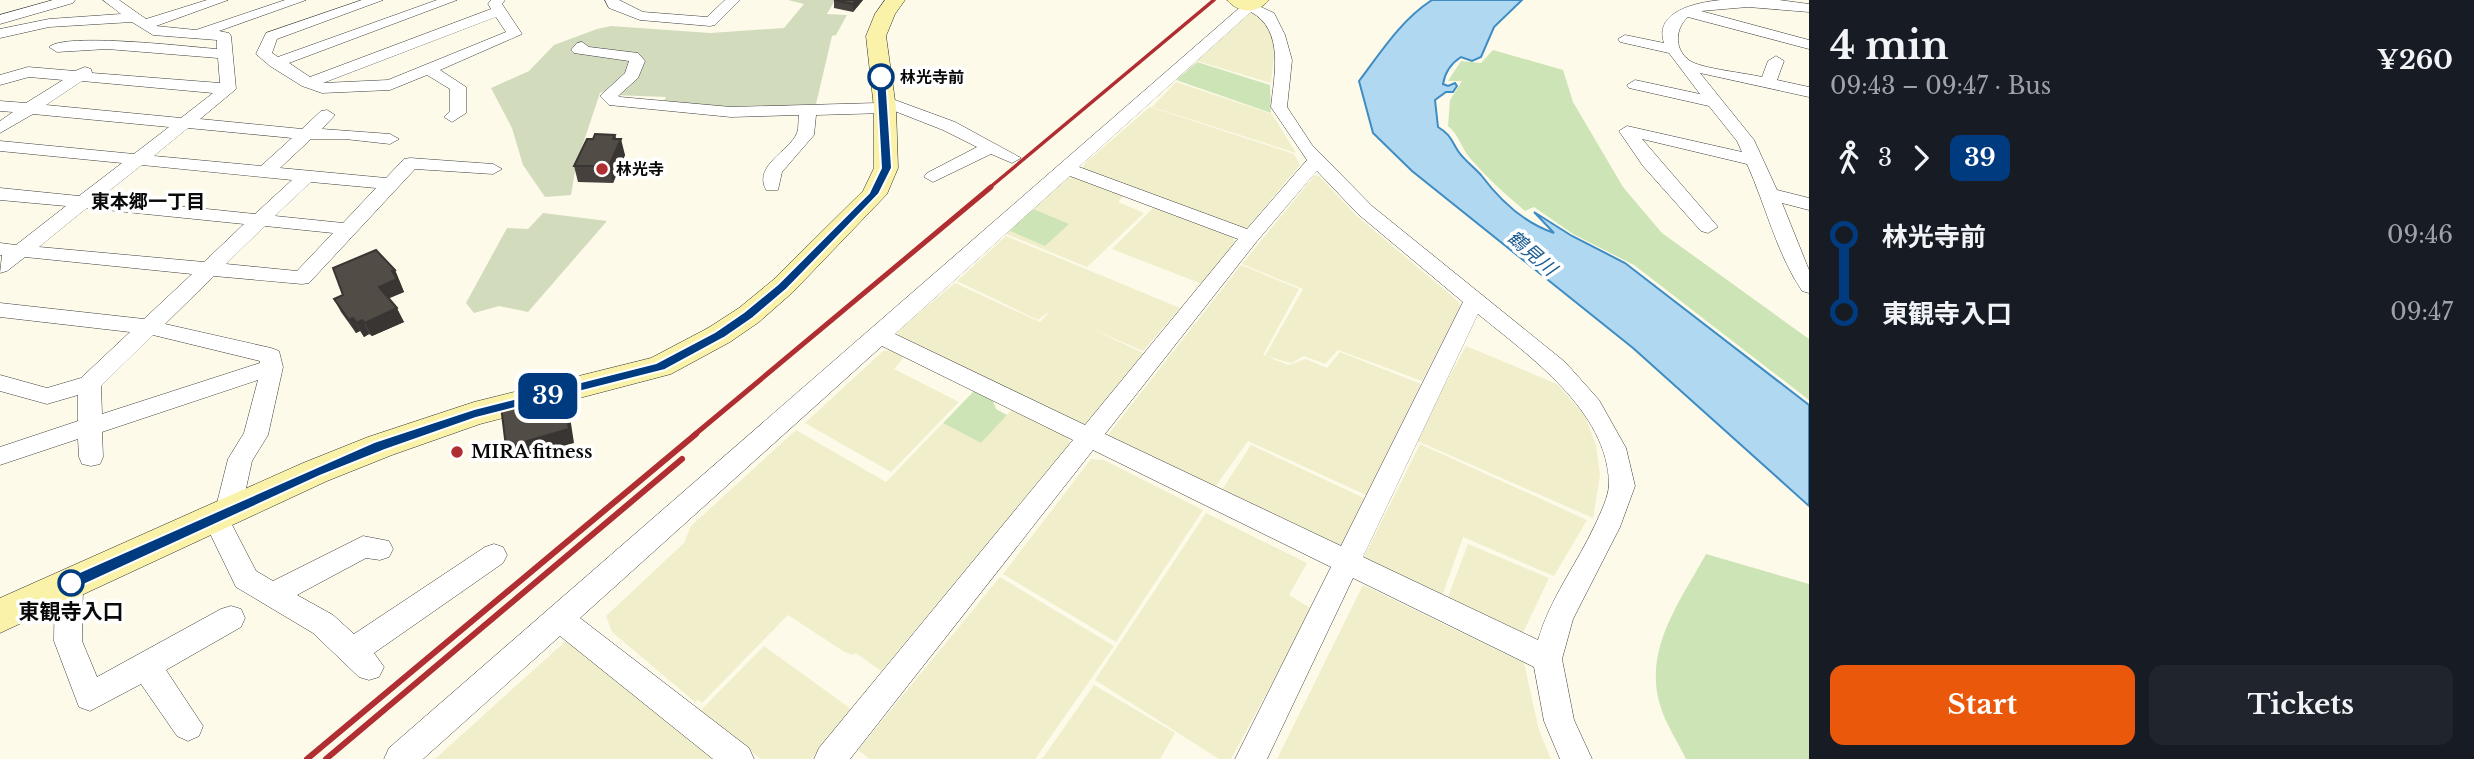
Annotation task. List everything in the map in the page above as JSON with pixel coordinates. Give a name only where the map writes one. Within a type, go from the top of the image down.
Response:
[{"type":"street","points":[[0,20],[68,0]]},
{"type":"street","points":[[0,34],[16,29],[80,20],[139,22],[221,0]]},
{"type":"street","points":[[197,34],[299,0]]},
{"type":"street","points":[[308,83],[498,5],[515,34],[390,85],[322,88],[308,83],[264,54],[271,36],[376,0]]},
{"type":"street","points":[[275,63],[450,0]]},
{"type":"street","points":[[612,0],[614,5],[640,16],[710,22],[733,0]]},
{"type":"street","points":[[0,616],[222,514],[380,446],[474,414],[660,366],[719,335],[749,315],[783,286],[874,194],[886,168],[884,104],[876,36],[884,14],[895,0]]},
{"type":"street","points":[[115,4],[138,2]]},
{"type":"street","points":[[400,759],[566,623],[1069,169],[1248,2],[1269,16],[1278,35],[1284,60],[1279,107],[1316,161],[1365,210],[1557,368],[1591,405],[1614,448],[1622,486],[1607,527],[1559,617],[1547,659],[1559,721],[1576,759]]},
{"type":"street","points":[[1806,6],[1751,2],[1724,4],[1686,12],[1672,24],[1670,36],[1674,50],[1745,140],[1770,194],[1794,262],[1807,279]]},
{"type":"street","points":[[115,4],[153,31],[224,36],[228,89]]},
{"type":"street","points":[[1686,12],[1809,45]]},
{"type":"street","points":[[1625,38],[1674,50]]},
{"type":"street","points":[[57,47],[107,45],[227,54]]},
{"type":"street","points":[[0,128],[81,76],[107,45]]},
{"type":"street","points":[[582,46],[579,50],[633,55],[637,61],[632,75],[608,96],[615,102],[731,112],[884,104],[949,126],[1012,158]]},
{"type":"street","points":[[1768,83],[1776,61]]},
{"type":"street","points":[[1685,65],[1809,92]]},
{"type":"street","points":[[429,70],[458,87],[458,113],[452,117]]},
{"type":"street","points":[[0,80],[28,72],[228,89]]},
{"type":"street","points":[[1635,85],[1715,102]]},
{"type":"street","points":[[0,267],[228,89]]},
{"type":"street","points":[[0,106],[306,134],[345,134],[390,139]]},
{"type":"street","points":[[772,186],[773,172],[805,135],[808,109]]},
{"type":"street","points":[[265,172],[327,116]]},
{"type":"street","points":[[1707,226],[1649,162],[1627,131],[1754,160]]},
{"type":"street","points":[[0,146],[391,184]]},
{"type":"street","points":[[933,177],[991,147]]},
{"type":"street","points":[[830,759],[1250,237],[1316,161]]},
{"type":"street","points":[[0,249],[302,278],[410,163],[493,169]]},
{"type":"street","points":[[1069,169],[1250,237]]},
{"type":"street","points":[[0,383],[47,396],[89,384],[306,176]]},
{"type":"street","points":[[0,194],[349,229]]},
{"type":"street","points":[[1770,194],[1809,204]]},
{"type":"street","points":[[1251,759],[1475,299]]},
{"type":"street","points":[[0,310],[148,327],[271,356],[272,367],[256,435],[240,459],[222,514],[246,579],[323,624],[361,660],[494,555]]},
{"type":"street","points":[[884,337],[1089,439],[1547,659]]},
{"type":"street","points":[[0,456],[272,367]]},
{"type":"street","points":[[89,384],[91,457]]},
{"type":"street","points":[[273,594],[363,548],[380,548]]},
{"type":"street","points":[[69,584],[68,641],[90,697],[231,618]]},
{"type":"street","points":[[566,623],[738,759]]},
{"type":"street","points":[[146,666],[188,726]]},
{"type":"shaded area","points":[[1252,11],[1263,20],[1272,38],[1274,54],[1271,83],[1197,61]]},
{"type":"shaded area","points":[[1176,82],[1272,114],[1296,153],[1152,107]]},
{"type":"shaded area","points":[[1150,107],[1294,154],[1300,165],[1247,228],[1239,228],[1081,171],[1084,164]]},
{"type":"shaded area","points":[[1315,175],[1357,216],[1459,302],[1460,309],[1422,381],[1338,350],[1325,364],[1304,356],[1291,363],[1265,356],[1303,289],[1242,264]]},
{"type":"shaded area","points":[[1075,177],[1124,195],[1118,202],[1144,213],[1087,267],[1006,234],[1065,178]]},
{"type":"shaded area","points":[[1154,207],[1232,237],[1236,243],[1202,284],[1112,249]]},
{"type":"shaded area","points":[[1006,236],[1180,308],[1143,351],[1090,328],[1145,354],[1081,430],[898,339],[897,331],[955,283],[1040,322],[1051,310],[1038,320],[957,281]]},
{"type":"shaded area","points":[[1241,265],[1299,289],[1263,355],[1289,365],[1306,359],[1327,368],[1340,352],[1421,384],[1368,496],[1248,441],[1213,490],[1107,436]]},
{"type":"shaded area","points":[[1466,346],[1557,384],[1585,416],[1596,445],[1600,475],[1593,518],[1415,440]]},
{"type":"shaded area","points":[[892,350],[905,356],[894,369],[959,402],[891,472],[805,423],[883,351]]},
{"type":"shaded area","points":[[1014,407],[1067,434],[1070,444],[881,671],[856,653],[852,655],[843,651],[788,615],[702,703],[698,700],[695,702],[612,632],[606,616],[684,543],[691,526],[796,430],[886,482],[943,423],[981,443]]},
{"type":"shaded area","points":[[1420,444],[1587,520],[1554,576],[1463,537],[1440,602],[1362,561]]},
{"type":"shaded area","points":[[1251,445],[1366,499],[1339,552],[1218,496]]},
{"type":"shaded area","points":[[1091,459],[1104,460],[1203,510],[1116,642],[1003,574]]},
{"type":"shaded area","points":[[1206,513],[1307,563],[1289,595],[1312,609],[1231,759],[1219,759],[1095,680]]},
{"type":"shaded area","points":[[1468,544],[1549,578],[1519,641],[1445,605]]},
{"type":"shaded area","points":[[1000,577],[1114,646],[1035,759],[870,759],[858,750]]},
{"type":"shaded area","points":[[1363,585],[1524,663],[1539,730],[1551,759],[1277,759]]},
{"type":"shaded area","points":[[569,638],[723,759],[435,759]]},
{"type":"shaded area","points":[[764,646],[851,709],[811,759],[761,759],[699,712]]},
{"type":"shaded area","points":[[1094,685],[1175,733],[1160,759],[1042,759]]},
{"type":"green space","points":[[788,0],[835,0],[827,14],[847,15],[836,35],[832,36],[816,104],[729,107],[662,105],[666,97],[613,95],[612,88],[600,93],[576,165],[571,195],[545,197],[523,165],[512,128],[491,88],[529,71],[554,45],[597,29],[611,26],[710,33],[784,28],[804,4]]},
{"type":"green space","points":[[1493,50],[1563,70],[1573,102],[1623,187],[1662,233],[1809,339],[1809,400],[1634,265],[1573,234],[1534,207],[1525,211],[1475,164],[1448,126],[1450,100],[1462,81],[1448,81],[1461,61],[1481,63]]},
{"type":"green space","points":[[1197,62],[1270,85],[1271,113],[1176,80]]},
{"type":"green space","points":[[1033,209],[1069,224],[1045,246],[1008,230]]},
{"type":"green space","points":[[543,213],[607,221],[528,312],[499,306],[474,313],[466,303],[507,228],[528,229]]},
{"type":"green space","points":[[974,391],[993,401],[996,409],[1007,415],[981,443],[943,423]]},
{"type":"green space","points":[[1706,554],[1809,584],[1809,759],[1686,759],[1668,726],[1656,684],[1660,645],[1676,607]]},
{"type":"water","name":"鶴見川","points":[[1432,0],[1522,0],[1494,27],[1481,57],[1472,61],[1461,57],[1449,69],[1443,84],[1448,86],[1455,83],[1457,86],[1453,92],[1446,92],[1435,100],[1438,127],[1448,135],[1460,154],[1496,193],[1522,217],[1554,233],[1534,212],[1572,236],[1625,263],[1809,405],[1809,506],[1633,348],[1412,171],[1373,133],[1359,81],[1401,27]]},
{"type":"building","points":[[834,0],[857,0],[853,4]]},
{"type":"building","points":[[595,134],[615,135],[613,139],[621,139],[609,166],[574,166],[587,139],[593,139]]},
{"type":"building","points":[[376,250],[395,270],[392,271],[397,279],[379,287],[397,308],[365,323],[362,320],[357,323],[353,318],[349,320],[334,299],[343,295],[333,268]]},
{"type":"building","points":[[563,390],[569,429],[506,447],[501,406]]},
{"type":"railway","points":[[988,189],[1214,0]]},
{"type":"railway","points":[[693,436],[991,187]]},
{"type":"railway","points":[[307,759],[696,434]]},
{"type":"railway","points":[[326,759],[682,459]]},
{"type":"bus line","name":"39","points":[[71,583],[315,472],[380,446],[474,414],[607,382],[660,366],[719,335],[749,315],[783,286],[874,194],[886,168],[885,110],[881,77]]},
{"type":"place","name":"林光寺前","points":[[881,77]]},
{"type":"place","name":"林光寺","points":[[602,169]]},
{"type":"place","name":"MIRA fitness","points":[[457,452]]},
{"type":"place","name":"東観寺入口","points":[[71,583]]},
{"type":"district","name":"東本郷一丁目","points":[[148,201]]}]
